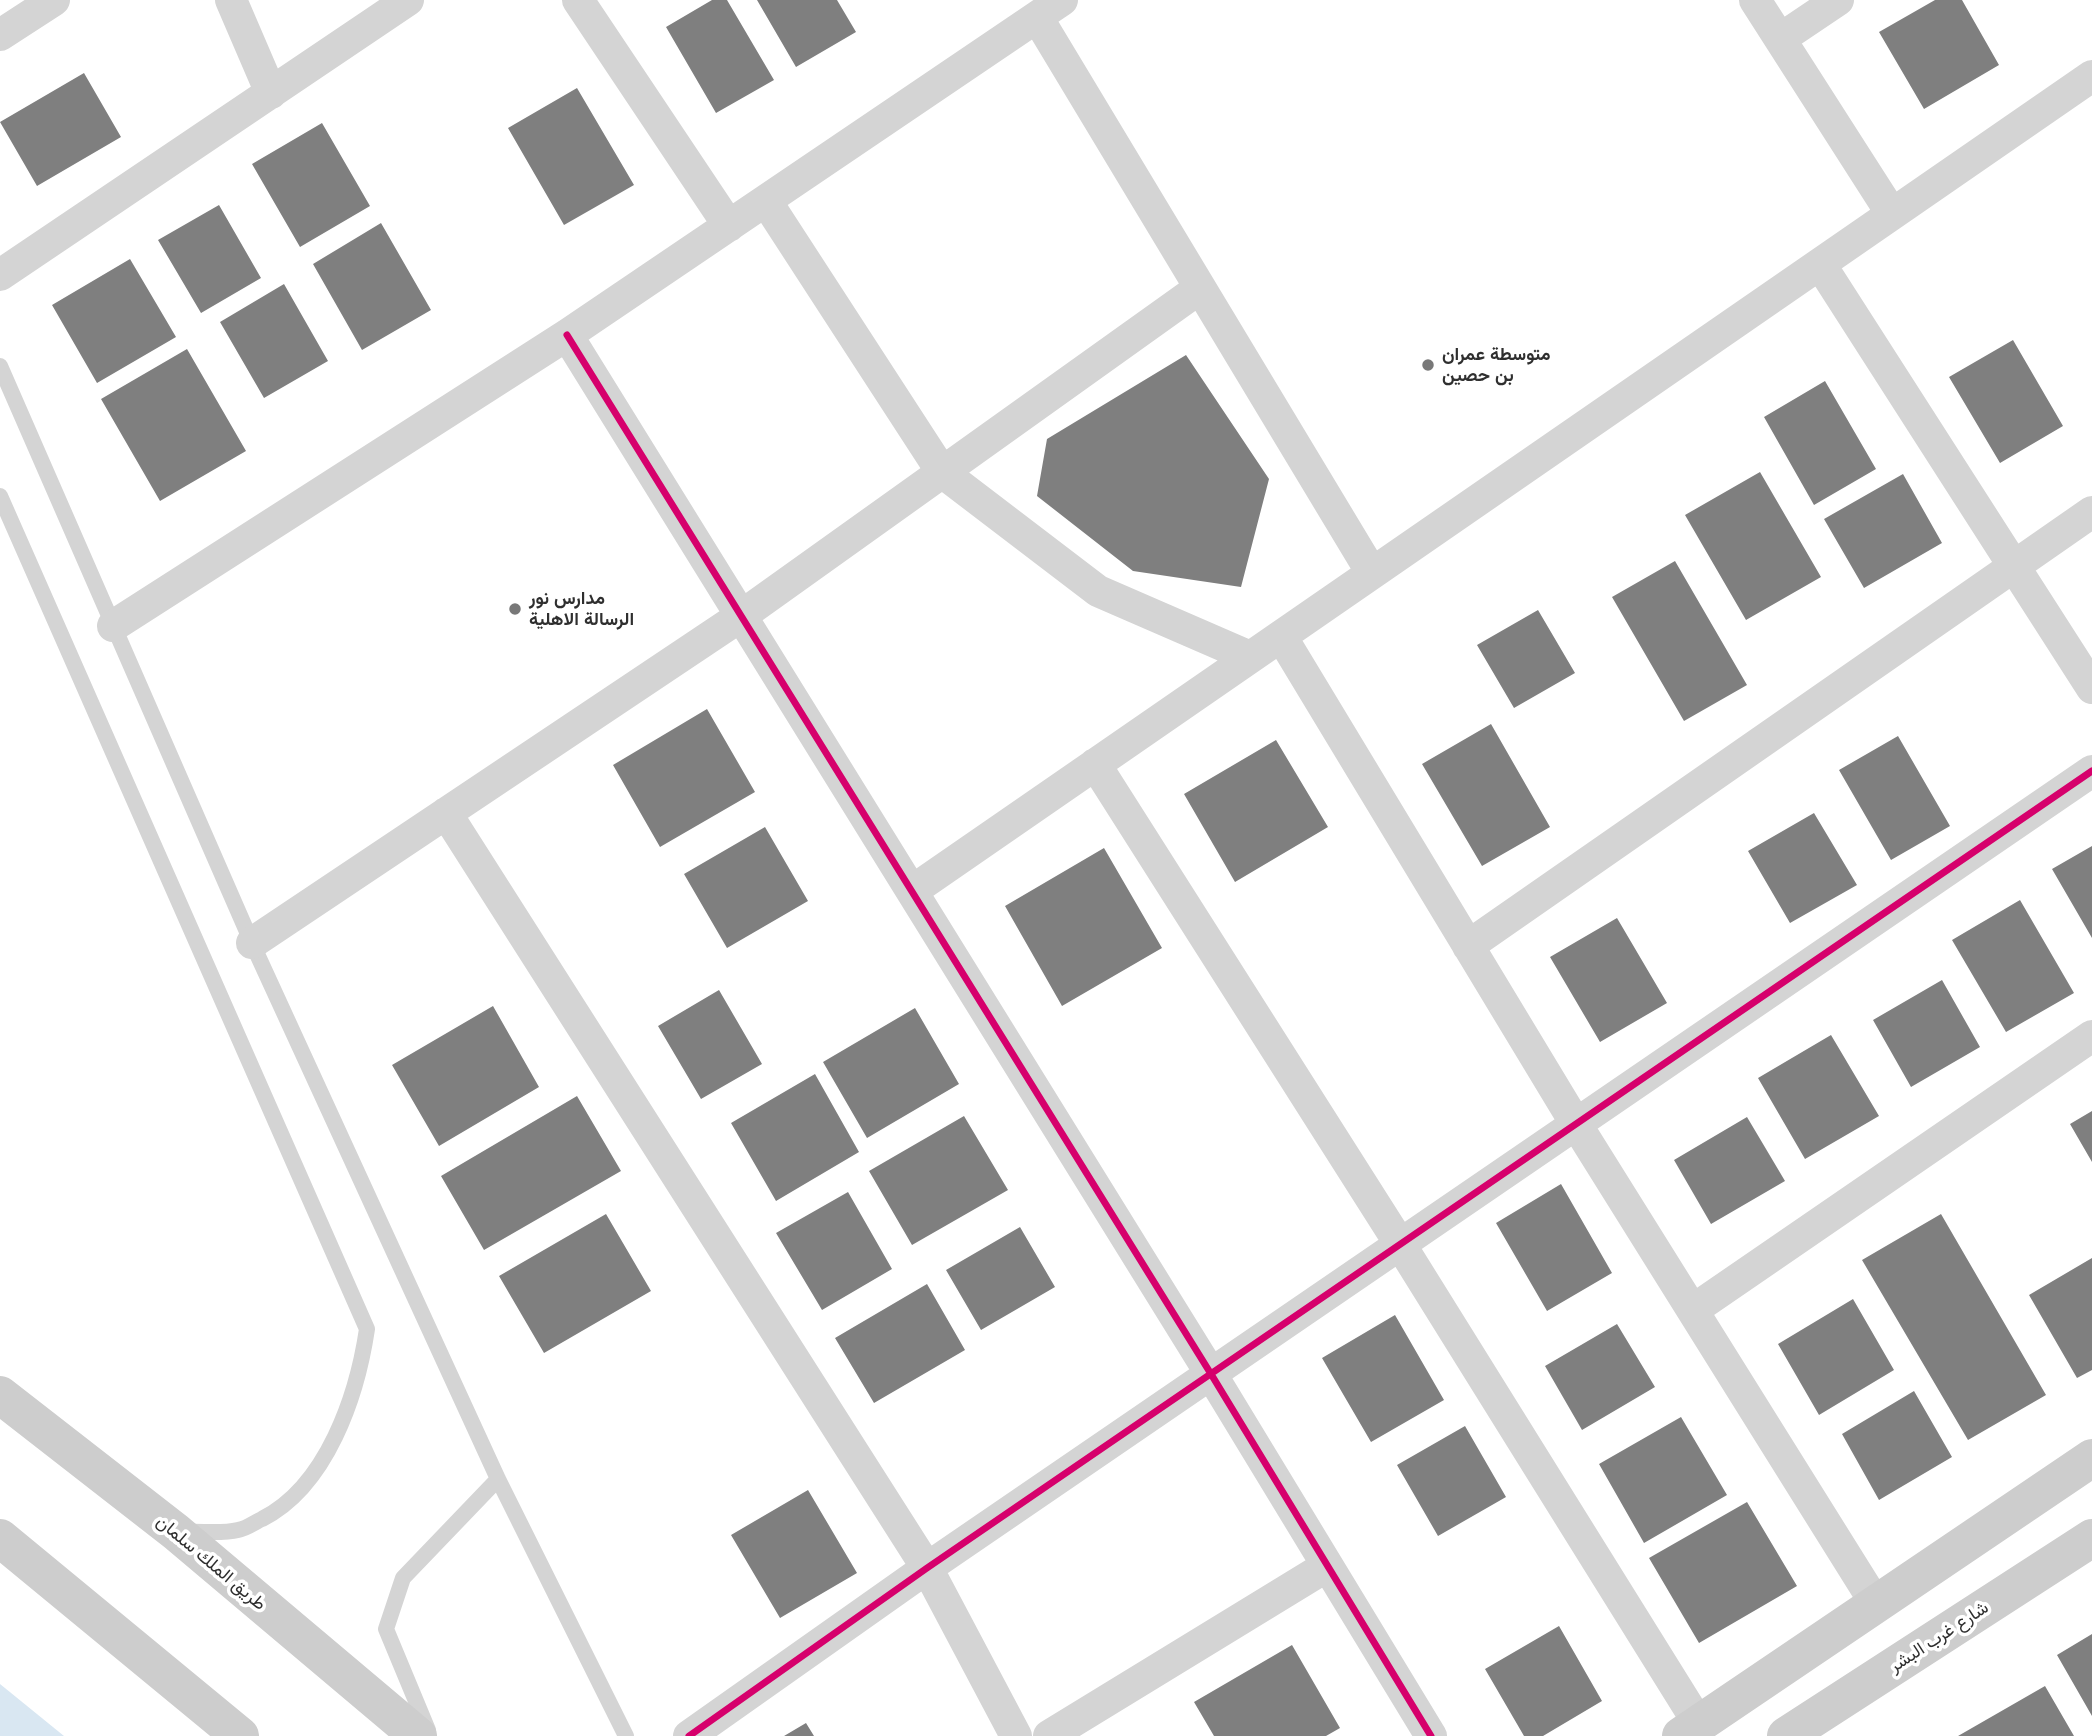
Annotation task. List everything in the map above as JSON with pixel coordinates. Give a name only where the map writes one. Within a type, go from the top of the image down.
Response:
[{"type":"main road","name":"طريق الملك سلمان","points":[[0,1395],[176,1532],[418,1736]]},
{"type":"main road","points":[[1690,1730],[2092,1458]]},
{"type":"main road","points":[[0,1538],[240,1736]]},
{"type":"main road","name":"شارع غرب البشر","points":[[1786,1736],[2092,1538]]},
{"type":"street","points":[[0,35],[54,0]]},
{"type":"street","points":[[231,0],[271,93]]},
{"type":"street","points":[[0,275],[408,0]]},
{"type":"street","points":[[578,0],[729,226]]},
{"type":"street","points":[[1755,0],[1892,214]]},
{"type":"street","points":[[1780,39],[1838,0]]},
{"type":"street","points":[[113,626],[567,335],[1049,8],[1200,288],[1372,573]]},
{"type":"street","points":[[912,891],[2092,76]]},
{"type":"street","points":[[766,201],[942,472],[1098,591],[1250,657]]},
{"type":"street","points":[[1820,264],[2092,688]]},
{"type":"street","points":[[252,943],[740,616],[1200,288]]},
{"type":"street","points":[[567,335],[1211,1374],[1431,1736]]},
{"type":"street","points":[[1468,946],[2092,512]]},
{"type":"street","points":[[1281,636],[1576,1124],[1876,1604]]},
{"type":"street","points":[[1095,764],[1400,1244],[1690,1730]]},
{"type":"street","points":[[689,1736],[927,1568],[2092,771]]},
{"type":"street","points":[[446,813],[927,1568],[1016,1736]]},
{"type":"street","points":[[1693,1310],[2092,1035]]},
{"type":"street","points":[[1049,1736],[1327,1566]]},
{"type":"lane","points":[[0,366],[252,943],[498,1479],[626,1736]]},
{"type":"lane","points":[[0,408],[15,400]]},
{"type":"lane","points":[[0,496],[367,1329],[362,1366],[342,1426],[317,1468],[281,1509],[240,1530],[176,1532]]},
{"type":"lane","points":[[430,1736],[386,1629],[403,1578],[498,1479]]},
{"type":"shaded area","points":[[0,1684],[64,1736],[0,1736]]},
{"type":"building","points":[[712,0],[727,0],[774,80],[716,113],[666,27]]},
{"type":"building","points":[[757,0],[837,0],[856,32],[796,67]]},
{"type":"building","points":[[1935,0],[1962,0],[1999,65],[1924,109],[1879,32]]},
{"type":"building","points":[[84,73],[121,137],[37,186],[0,122]]},
{"type":"building","points":[[577,88],[634,185],[564,225],[508,128]]},
{"type":"building","points":[[322,123],[370,206],[300,247],[252,164]]},
{"type":"building","points":[[219,205],[261,278],[201,313],[158,240]]},
{"type":"building","points":[[381,223],[431,310],[362,350],[313,264]]},
{"type":"building","points":[[130,259],[176,337],[97,383],[52,305]]},
{"type":"building","points":[[284,284],[328,361],[264,398],[220,322]]},
{"type":"building","points":[[2013,340],[2063,426],[2000,463],[1949,377]]},
{"type":"building","points":[[187,349],[246,451],[160,501],[101,399]]},
{"type":"building","points":[[1186,355],[1269,479],[1241,587],[1133,571],[1037,496],[1047,439]]},
{"type":"building","points":[[1825,381],[1876,469],[1814,505],[1764,417]]},
{"type":"building","points":[[1760,472],[1821,577],[1746,620],[1685,515]]},
{"type":"building","points":[[1903,474],[1942,543],[1864,588],[1824,519]]},
{"type":"building","points":[[1675,561],[1747,685],[1684,721],[1612,597]]},
{"type":"building","points":[[1538,610],[1575,673],[1514,708],[1477,645]]},
{"type":"building","points":[[707,709],[755,792],[660,847],[613,765]]},
{"type":"building","points":[[1491,724],[1550,827],[1482,866],[1422,764]]},
{"type":"building","points":[[1898,736],[1950,826],[1891,860],[1839,770]]},
{"type":"building","points":[[1276,740],[1328,827],[1235,882],[1184,794]]},
{"type":"building","points":[[1814,813],[1857,885],[1790,923],[1748,851]]},
{"type":"building","points":[[765,827],[808,901],[727,948],[684,874]]},
{"type":"building","points":[[2092,846],[2092,938],[2052,869]]},
{"type":"building","points":[[1104,848],[1162,948],[1062,1006],[1005,906]]},
{"type":"building","points":[[2020,900],[2074,993],[2006,1032],[1952,940]]},
{"type":"building","points":[[1617,918],[1667,1003],[1600,1042],[1550,957]]},
{"type":"building","points":[[1942,980],[1980,1047],[1911,1087],[1873,1020]]},
{"type":"building","points":[[719,990],[762,1064],[701,1099],[658,1026]]},
{"type":"building","points":[[493,1006],[539,1087],[439,1146],[392,1065]]},
{"type":"building","points":[[915,1008],[959,1084],[867,1138],[823,1062]]},
{"type":"building","points":[[1831,1035],[1879,1116],[1805,1159],[1758,1078]]},
{"type":"building","points":[[815,1074],[859,1152],[776,1201],[731,1123]]},
{"type":"building","points":[[577,1096],[621,1171],[484,1250],[441,1176]]},
{"type":"building","points":[[2092,1111],[2092,1162],[2070,1124]]},
{"type":"building","points":[[964,1116],[1008,1190],[912,1245],[869,1171]]},
{"type":"building","points":[[1747,1117],[1785,1181],[1711,1224],[1674,1160]]},
{"type":"building","points":[[1561,1184],[1612,1273],[1547,1311],[1496,1223]]},
{"type":"building","points":[[848,1192],[892,1269],[822,1310],[776,1233]]},
{"type":"building","points":[[606,1214],[651,1291],[544,1353],[499,1276]]},
{"type":"building","points":[[1941,1214],[2046,1395],[1968,1440],[1862,1260]]},
{"type":"building","points":[[1020,1227],[1055,1287],[981,1330],[946,1270]]},
{"type":"building","points":[[2092,1258],[2092,1370],[2077,1378],[2029,1295]]},
{"type":"building","points":[[927,1284],[965,1350],[874,1403],[835,1338]]},
{"type":"building","points":[[1853,1299],[1894,1370],[1819,1415],[1778,1344]]},
{"type":"building","points":[[1395,1315],[1444,1400],[1371,1442],[1322,1358]]},
{"type":"building","points":[[1617,1324],[1655,1387],[1582,1430],[1545,1366]]},
{"type":"building","points":[[1914,1391],[1952,1457],[1879,1500],[1842,1434]]},
{"type":"building","points":[[1681,1417],[1727,1495],[1644,1543],[1599,1464]]},
{"type":"building","points":[[1465,1426],[1506,1497],[1438,1536],[1397,1465]]},
{"type":"building","points":[[808,1490],[857,1573],[780,1618],[731,1535]]},
{"type":"building","points":[[1747,1502],[1797,1586],[1699,1643],[1649,1558]]},
{"type":"building","points":[[1559,1626],[1602,1701],[1543,1736],[1524,1736],[1485,1669]]},
{"type":"building","points":[[2092,1634],[2092,1716],[2057,1655]]},
{"type":"building","points":[[1292,1645],[1340,1728],[1326,1736],[1214,1736],[1194,1702]]},
{"type":"building","points":[[2045,1686],[2074,1736],[1958,1736]]},
{"type":"building","points":[[806,1723],[814,1736],[784,1736]]},
{"type":"cycle path","points":[[567,335],[1211,1374],[1431,1736]]},
{"type":"cycle path","points":[[689,1736],[927,1568],[2092,771]]},
{"type":"place","name":"متوسطة عمران بن حصين","points":[[1428,365]]},
{"type":"place","name":"مدارس نور الرسالة الاهلية","points":[[515,609]]}]
